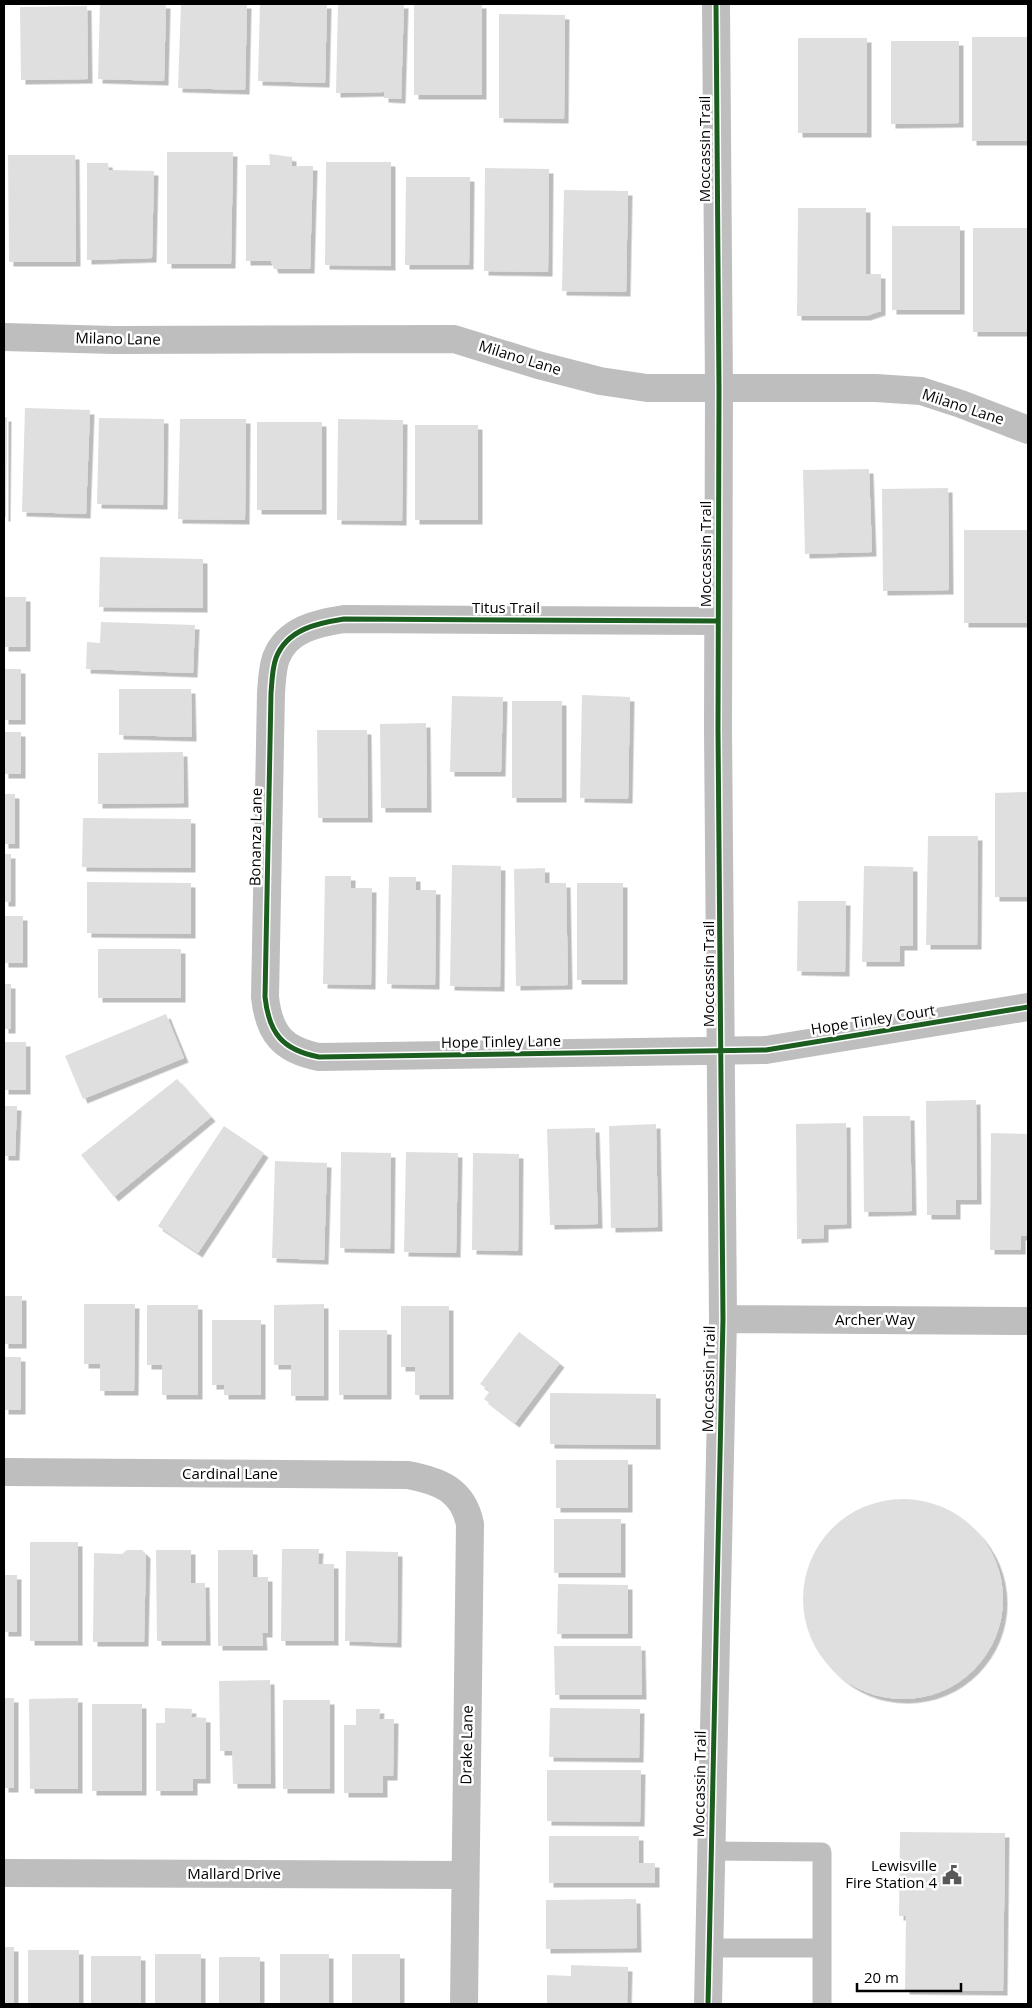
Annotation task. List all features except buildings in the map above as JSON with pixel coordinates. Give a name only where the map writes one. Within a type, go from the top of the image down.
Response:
[{"type":"street","name":"Moccassin Trail","points":[[708,2004],[722,1319],[716,4]]},
{"type":"street","name":"Milano Lane","points":[[4,337],[114,340],[454,339],[538,365],[600,381],[646,388],[876,388],[921,392],[962,404],[1028,430]]},
{"type":"street","name":"Titus Trail","points":[[296,633],[316,623],[344,619],[718,621]]},
{"type":"street","name":"Bonanza Lane","points":[[283,1042],[272,1029],[266,1014],[265,997],[270,694],[276,658],[296,633]]},
{"type":"street","name":"Hope Tinley Court","points":[[722,1051],[772,1050],[1028,1007]]},
{"type":"street","name":"Hope Tinley Lane","points":[[283,1042],[303,1054],[320,1056],[722,1051]]},
{"type":"street","name":"Archer Way","points":[[722,1319],[1028,1322]]},
{"type":"street","name":"Cardinal Lane","points":[[4,1472],[408,1475],[431,1479],[452,1491]]},
{"type":"street","name":"Drake Lane","points":[[452,1491],[467,1510],[470,1524],[464,2004]]},
{"type":"street","name":"Mallard Drive","points":[[4,1873],[465,1875]]},
{"type":"lane","points":[[711,1850],[822,1852],[822,2004]]},
{"type":"lane","points":[[709,1948],[822,1948]]},
{"type":"cycle path","points":[[708,2004],[723,1319],[718,729],[719,389],[716,4]]},
{"type":"cycle path","points":[[718,621],[344,619],[314,625],[295,634],[288,640],[276,658],[271,693],[265,997],[270,1021],[280,1038],[296,1050],[319,1057],[766,1050],[1028,1007]]},
{"type":"place","name":"Lewisville Fire Station 4","points":[[952,1875]]}]
